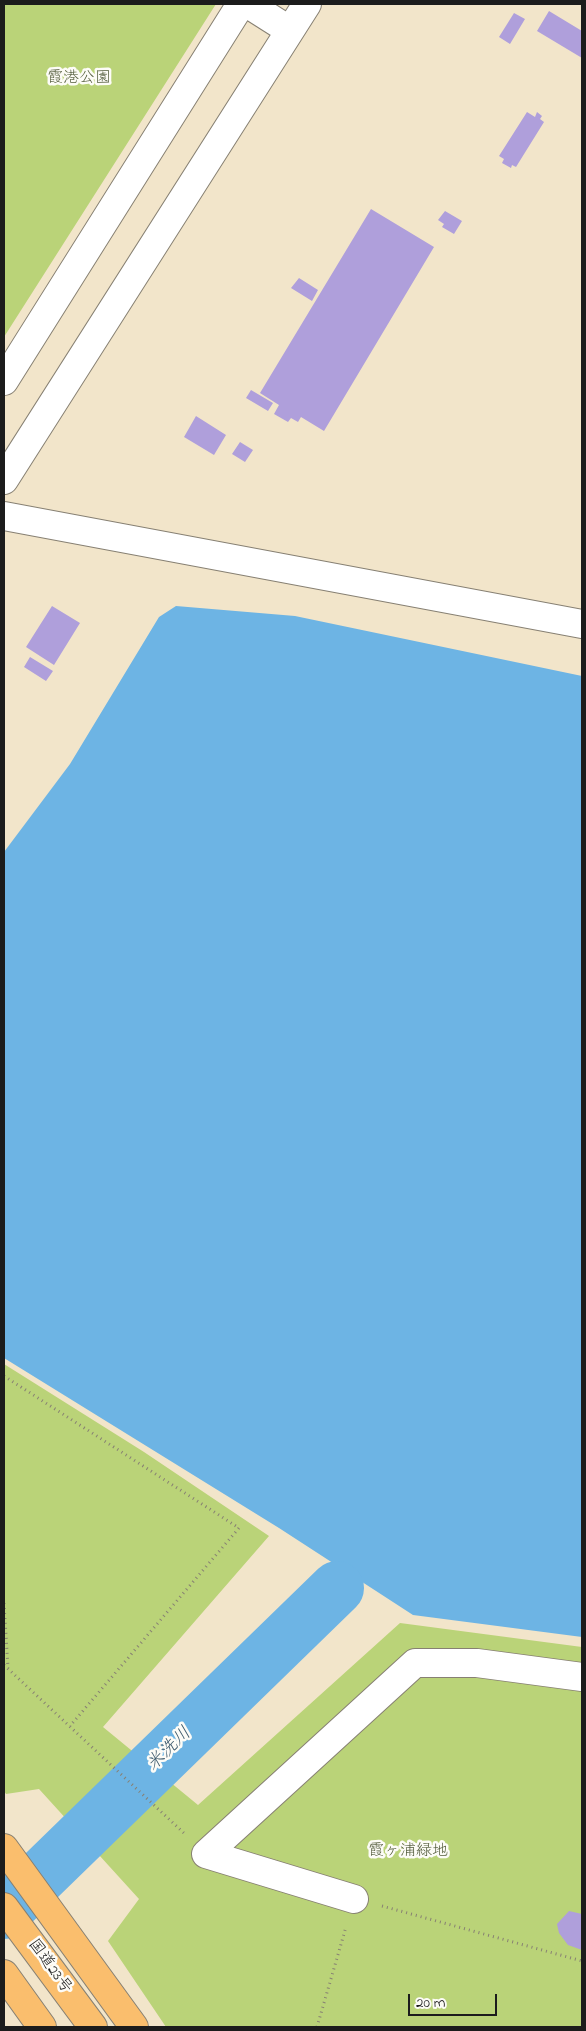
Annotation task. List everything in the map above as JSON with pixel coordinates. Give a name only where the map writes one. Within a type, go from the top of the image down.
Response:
[{"type":"highway","points":[[4,1848],[134,2027]]},
{"type":"highway","name":"国道23号","points":[[4,1907],[93,2027]]},
{"type":"highway","points":[[9,1981],[42,2027]]},
{"type":"street","points":[[4,381],[241,4]]},
{"type":"street","points":[[248,4],[290,30]]},
{"type":"street","points":[[4,480],[307,4]]},
{"type":"street","points":[[4,516],[582,624]]},
{"type":"street","points":[[206,1854],[415,1663],[477,1663],[582,1677]]},
{"type":"street","points":[[206,1854],[354,1899]]},
{"type":"path","points":[[4,1376],[239,1528],[70,1726]]},
{"type":"path","points":[[4,1603],[8,1669]]},
{"type":"path","points":[[4,1665],[206,1854]]},
{"type":"path","points":[[318,2027],[354,1899],[582,1961]]},
{"type":"green space","name":"霞港公園","points":[[4,4],[216,4],[4,337]]},
{"type":"green space","name":"霞ヶ浦緑地","points":[[4,1364],[144,1452],[269,1536],[103,1727],[198,1805],[400,1623],[582,1647],[582,2027],[166,2027],[108,1941],[139,1899],[39,1789],[6,1794],[4,1791]]},
{"type":"water","points":[[176,606],[295,616],[582,676],[582,1637],[413,1615],[279,1528],[4,1358],[4,852],[70,764],[159,617]]},
{"type":"building","points":[[549,11],[582,31],[582,58],[537,31]]},
{"type":"building","points":[[514,13],[525,19],[510,44],[499,37]]},
{"type":"building","points":[[527,112],[535,117],[537,112],[542,116],[540,119],[544,122],[516,167],[512,165],[511,168],[502,163],[504,159],[499,156]]},
{"type":"building","points":[[371,209],[434,247],[324,431],[301,417],[298,422],[291,418],[288,422],[274,414],[279,405],[260,393]]},
{"type":"building","points":[[445,211],[462,221],[454,234],[442,227],[444,224],[438,220]]},
{"type":"building","points":[[299,278],[318,290],[312,301],[291,288]]},
{"type":"building","points":[[251,390],[273,403],[268,411],[246,398]]},
{"type":"building","points":[[196,416],[226,435],[214,455],[184,437]]},
{"type":"building","points":[[240,442],[253,450],[245,462],[232,454]]},
{"type":"building","points":[[52,606],[80,623],[54,665],[26,647]]},
{"type":"building","points":[[30,657],[53,671],[46,681],[24,667]]},
{"type":"building","points":[[569,1911],[582,1914],[582,1950],[568,1945],[559,1933],[557,1924]]},
{"type":"waterway","name":"米洗川","points":[[4,1912],[337,1588]]}]
